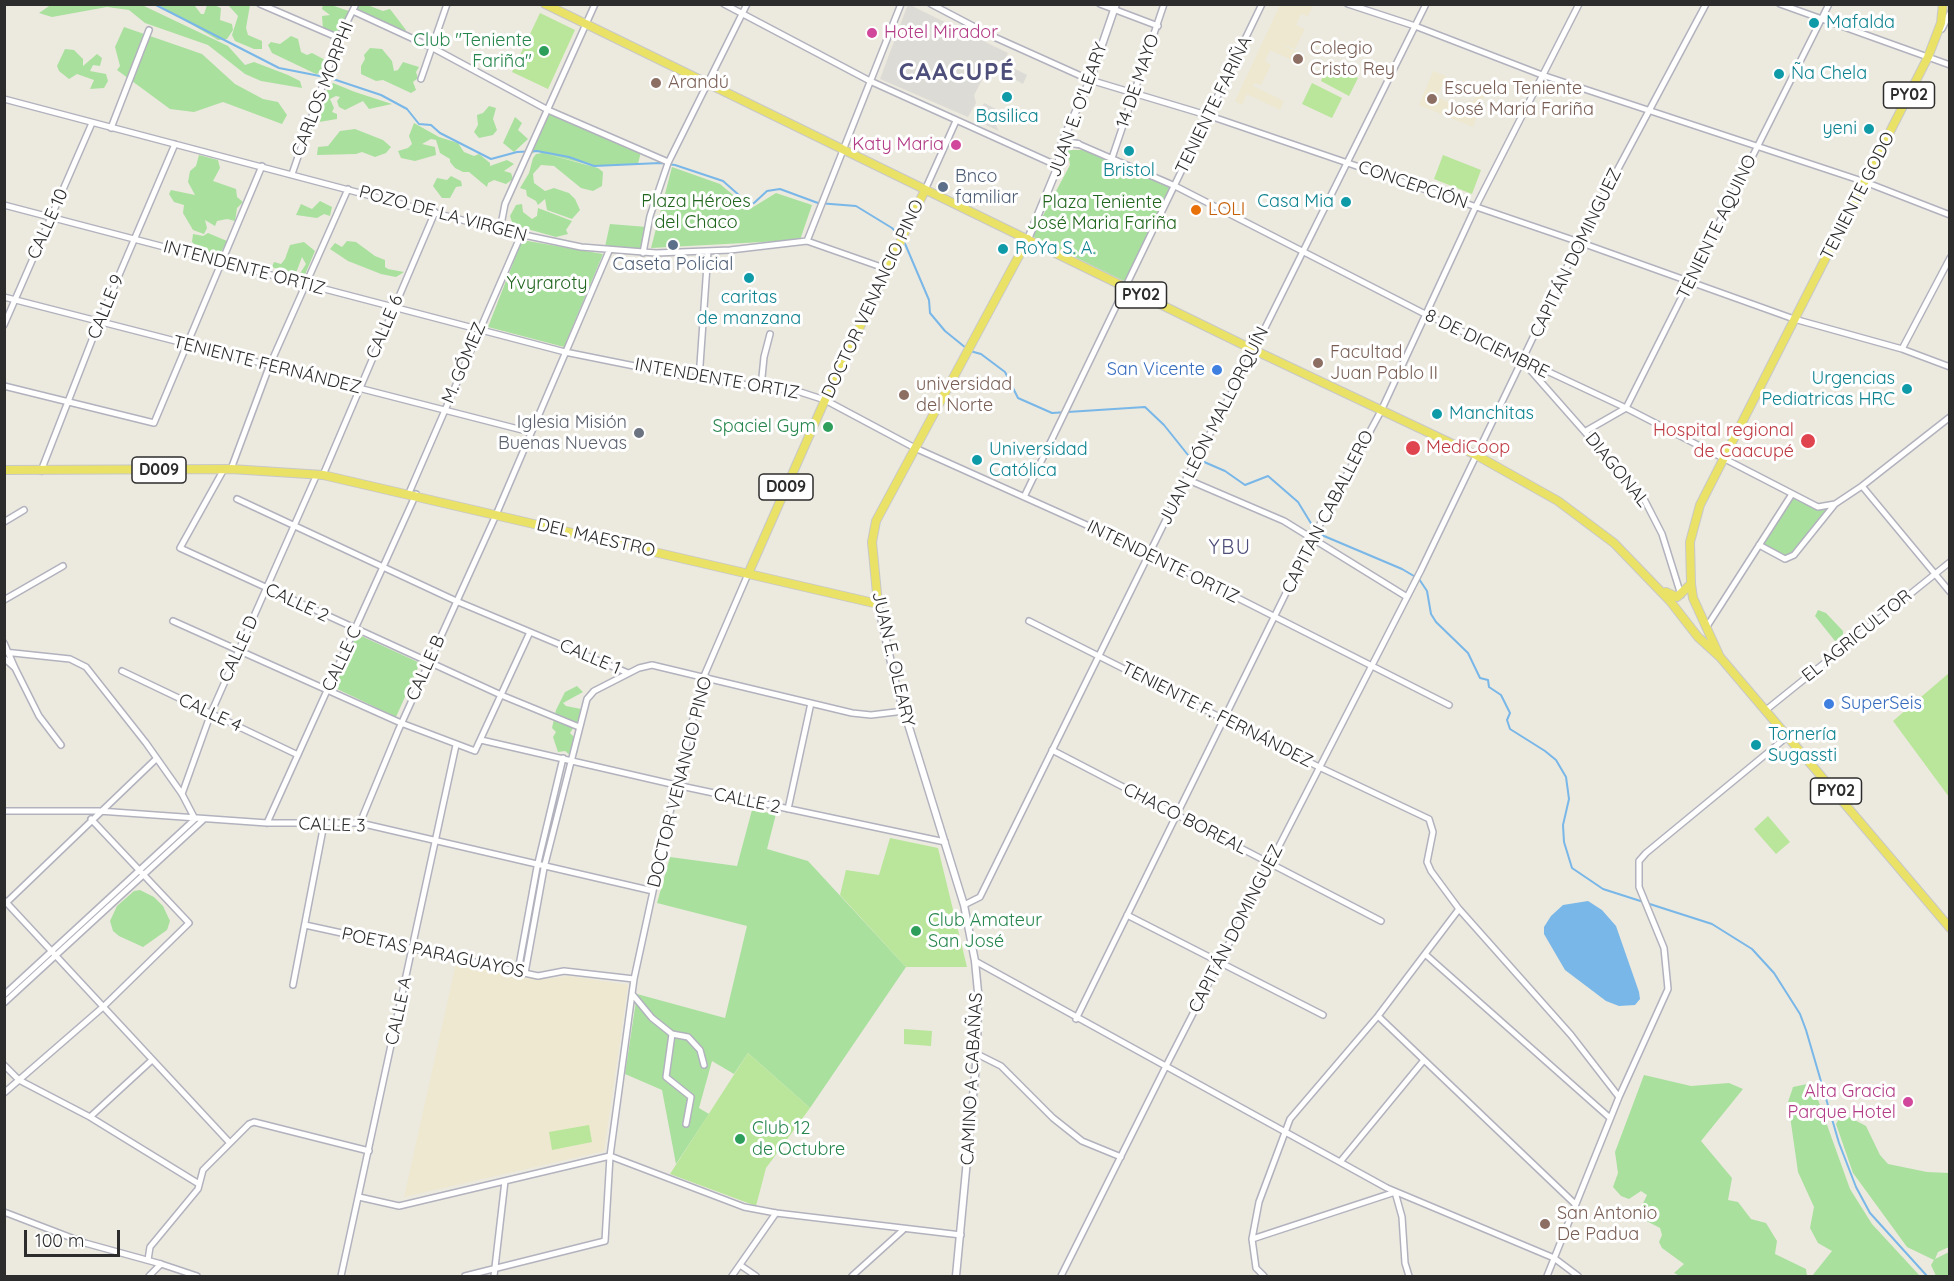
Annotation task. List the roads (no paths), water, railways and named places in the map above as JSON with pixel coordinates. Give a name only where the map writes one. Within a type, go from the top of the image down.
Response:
[{"type":"main road","name":"PY02","points":[[544,4],[1254,350],[1476,455],[1580,516],[1614,543],[1649,577],[1698,637],[1720,657],[1766,710],[1950,928]]},
{"type":"main road","name":"TENIENTE GODO","points":[[1794,319],[1928,57],[1941,23],[1943,4]]},
{"type":"main road","name":"DOCTOR VENANCIO PINO","points":[[748,574],[825,400],[925,190]]},
{"type":"main road","name":"JUAN E. O'LEARY","points":[[971,343],[1028,239]]},
{"type":"main road","name":"PY02","points":[[1720,657],[1693,598],[1690,542],[1694,522],[1708,486],[1794,319]]},
{"type":"main road","name":"JUAN E. OLEARY","points":[[878,604],[873,531],[881,508],[971,343]]},
{"type":"main road","name":"D009","points":[[4,470],[227,469],[318,474]]},
{"type":"main road","name":"DEL MAESTRO","points":[[318,474],[878,604]]},
{"type":"main road","points":[[1649,577],[1670,596],[1682,595],[1691,584]]},
{"type":"street","points":[[261,4],[339,38]]},
{"type":"street","name":"CARLOS MORPHI","points":[[291,174],[339,38],[356,4]]},
{"type":"street","points":[[421,79],[447,4]]},
{"type":"street","points":[[500,230],[502,210],[595,4]]},
{"type":"street","points":[[724,4],[870,81],[1058,166]]},
{"type":"street","points":[[643,253],[650,216],[668,164],[747,4]]},
{"type":"street","points":[[807,242],[816,213],[901,4]]},
{"type":"street","name":"CONCEPCIÓN","points":[[931,4],[992,36],[1090,80],[1210,116],[1476,206],[1794,319],[1902,349],[1950,367]]},
{"type":"street","points":[[1100,4],[1115,7],[1158,26]]},
{"type":"street","name":"14 DE MAYO","points":[[1112,158],[1164,4]]},
{"type":"street","name":"TENIENTE FARIÑA","points":[[1024,497],[1059,421],[1210,116],[1262,4]]},
{"type":"street","points":[[1348,4],[1415,26],[1542,75],[1865,182],[1950,215]]},
{"type":"street","name":"JUAN LEÓN MALLORQUÍN","points":[[964,905],[980,897],[1149,553],[1254,350],[1426,4]]},
{"type":"street","name":"CAPITAN CABALLERO","points":[[1076,1019],[1274,616],[1381,411],[1476,206],[1579,4]]},
{"type":"street","name":"CAPITÁN DOMINGUEZ","points":[[1061,1276],[1219,961],[1414,584],[1524,362],[1579,242],[1706,4]]},
{"type":"street","points":[[1780,4],[1950,64]]},
{"type":"street","name":"TENIENTE AQUINO","points":[[1626,408],[1829,4]]},
{"type":"street","name":"JUAN E. O'LEARY","points":[[1028,239],[1058,166],[1062,142],[1090,80],[1115,7]]},
{"type":"street","points":[[353,11],[431,47],[548,110],[668,164]]},
{"type":"street","points":[[1928,57],[1950,13]]},
{"type":"street","points":[[111,128],[149,30]]},
{"type":"street","name":"POZO DE LA VIRGEN","points":[[4,99],[521,235],[609,251],[643,253],[708,251],[807,242],[887,269]]},
{"type":"street","name":"DOCTOR VENANCIO PINO","points":[[925,190],[956,121]]},
{"type":"street","name":"CALLE 10","points":[[4,325],[92,123]]},
{"type":"street","points":[[1062,142],[1078,144]]},
{"type":"street","name":"CALLE 9","points":[[41,471],[99,322],[175,144]]},
{"type":"street","name":"8 DE DICIEMBRE","points":[[1078,144],[1175,186],[1425,314],[1626,408],[1818,507],[1835,504]]},
{"type":"street","points":[[4,386],[154,423],[262,166]]},
{"type":"street","points":[[227,469],[304,283],[348,189]]},
{"type":"street","name":"INTENDENTE ORTIZ","points":[[4,205],[565,352],[699,379],[797,391],[825,400],[915,448],[1149,553],[1372,663],[1449,705]]},
{"type":"street","name":"CALLE 6","points":[[318,474],[359,389],[435,212]]},
{"type":"street","name":"M. GÓMEZ","points":[[412,494],[444,410],[521,235]]},
{"type":"street","name":"CALLE B","points":[[360,823],[401,723],[496,515],[609,251]]},
{"type":"street","points":[[699,379],[708,251]]},
{"type":"street","points":[[1902,349],[1950,258]]},
{"type":"street","name":"TENIENTE FERNÁNDEZ","points":[[4,297],[268,367],[530,432]]},
{"type":"street","points":[[761,387],[764,357],[770,334]]},
{"type":"street","name":"DIAGONAL","points":[[1524,362],[1635,488],[1653,514],[1682,595]]},
{"type":"street","points":[[1586,431],[1626,408]]},
{"type":"street","points":[[1759,545],[1785,559],[1794,555],[1835,504],[1862,486],[1950,417]]},
{"type":"street","name":"CALLE 2","points":[[227,469],[180,548],[356,630],[579,727]]},
{"type":"street","name":"CALLE D","points":[[182,794],[211,713],[318,474]]},
{"type":"street","points":[[1186,479],[1284,522],[1407,597]]},
{"type":"street","points":[[1862,486],[1950,592]]},
{"type":"street","name":"CALLE C","points":[[267,823],[385,566],[412,494]]},
{"type":"street","points":[[1706,628],[1792,494]]},
{"type":"street","points":[[237,499],[385,566]]},
{"type":"street","points":[[4,522],[24,510]]},
{"type":"street","name":"EL AGRICULTOR","points":[[1766,710],[1950,562]]},
{"type":"street","points":[[4,600],[63,566]]},
{"type":"street","name":"CALLE 1","points":[[385,566],[456,601],[628,673],[652,665],[871,715],[904,711]]},
{"type":"street","name":"DOCTOR VENANCIO PINO","points":[[494,1274],[605,1241],[610,1156],[633,995],[633,979],[676,785],[704,676],[748,574]]},
{"type":"street","name":"JUAN E. OLEARY","points":[[878,604],[904,711],[948,849]]},
{"type":"street","points":[[173,621],[401,723],[476,751],[530,632]]},
{"type":"street","name":"TENIENTE F. FERNÁNDEZ","points":[[1029,621],[1319,767],[1429,819],[1433,832],[1426,862],[1459,909],[1571,1035],[1619,1097]]},
{"type":"street","points":[[4,643],[39,716],[61,745]]},
{"type":"street","points":[[4,1003],[195,819],[182,794],[86,667],[70,659],[7,652]]},
{"type":"street","points":[[4,658],[15,668]]},
{"type":"street","name":"CALLE 4","points":[[122,671],[298,755]]},
{"type":"street","points":[[541,867],[587,699],[594,691],[628,673]]},
{"type":"street","points":[[788,809],[811,703]]},
{"type":"street","points":[[1547,1276],[1610,1118],[1668,988],[1664,948],[1639,887],[1640,861],[1646,853],[1788,736]]},
{"type":"street","name":"CALLE 2","points":[[481,740],[676,785],[945,842]]},
{"type":"street","name":"CALLE A","points":[[341,1276],[456,745]]},
{"type":"street","name":"CHACO BOREAL","points":[[1052,750],[1380,921]]},
{"type":"street","points":[[521,972],[563,758]]},
{"type":"street","points":[[156,759],[5,902],[229,1142]]},
{"type":"street","name":"CALLE 3","points":[[4,811],[99,812],[267,823],[360,823],[541,867],[653,891]]},
{"type":"street","points":[[4,1094],[103,1007],[189,923],[91,819]]},
{"type":"street","points":[[142,872],[204,820]]},
{"type":"street","points":[[293,985],[324,824]]},
{"type":"street","name":"CAMINO A CABAÑAS","points":[[948,849],[964,905],[975,961],[978,992],[977,1054],[956,1276]]},
{"type":"street","points":[[1264,1276],[1256,1268],[1252,1239],[1259,1202],[1290,1119],[1378,1016],[1459,909]]},
{"type":"street","points":[[1127,915],[1323,1015]]},
{"type":"street","name":"POETAS PARAGUAYOS","points":[[305,925],[538,976],[564,971],[633,979]]},
{"type":"street","points":[[4,994],[54,953]]},
{"type":"street","points":[[1425,954],[1610,1118]]},
{"type":"street","points":[[975,961],[1165,1068],[1395,1192],[1554,1258],[1578,1276]]},
{"type":"street","points":[[633,995],[652,1018],[672,1034],[688,1037],[700,1050],[704,1065]]},
{"type":"street","points":[[1378,1016],[1575,1203]]},
{"type":"street","points":[[672,1034],[666,1077],[692,1097],[686,1124]]},
{"type":"street","points":[[977,1054],[1001,1066],[1053,1118],[1082,1141],[1120,1157]]},
{"type":"street","points":[[90,1117],[152,1059]]},
{"type":"street","points":[[1340,1162],[1424,1060]]},
{"type":"street","points":[[4,1065],[19,1080],[90,1117],[199,1185]]},
{"type":"street","points":[[148,1260],[150,1247],[199,1185],[203,1170],[229,1142],[254,1122],[369,1151]]},
{"type":"street","points":[[359,1197],[399,1206],[610,1156],[744,1207],[776,1214],[961,1235]]},
{"type":"street","points":[[465,1276],[494,1274],[505,1181]]},
{"type":"street","points":[[1252,1239],[1395,1192]]},
{"type":"street","points":[[1395,1192],[1402,1217],[1405,1263],[1409,1276]]},
{"type":"street","points":[[4,1212],[85,1243],[197,1276]]},
{"type":"street","points":[[732,1276],[776,1214]]},
{"type":"street","points":[[852,1276],[903,1230]]},
{"type":"street","points":[[149,1276],[161,1264]]},
{"type":"street","points":[[740,1265],[756,1276]]},
{"type":"water","points":[[1588,901],[1602,910],[1616,926],[1639,992],[1640,999],[1635,1005],[1619,1006],[1606,1001],[1565,970],[1544,934],[1544,927],[1551,916],[1563,905]]},
{"type":"waterway","points":[[154,4],[279,68],[330,78],[381,95],[407,109],[419,124],[431,125],[440,133],[491,159],[517,152],[537,151],[569,157],[594,166],[660,163],[675,165],[723,181],[749,204],[754,203],[767,191],[780,189],[818,203],[856,206],[892,228],[899,235]]},
{"type":"waterway","points":[[903,239],[929,300],[930,313],[945,331],[966,348]]},
{"type":"waterway","points":[[970,351],[981,354],[1005,372],[1018,398],[1052,413],[1145,407],[1164,425],[1188,455],[1225,471],[1245,485],[1268,476],[1298,502],[1312,525],[1324,536],[1402,569],[1419,579],[1427,591],[1431,614],[1436,622],[1468,653],[1480,678],[1488,680],[1489,687],[1501,695],[1510,713],[1507,720],[1510,729],[1556,760],[1566,777],[1569,799],[1563,825],[1564,842],[1572,868],[1603,889],[1712,924],[1752,949],[1774,973],[1800,1014],[1839,1143],[1856,1187],[1870,1213],[1927,1276]]},
{"type":"place","name":"Mafalda","points":[[1814,23]]},
{"type":"place","name":"Hotel Mirador","points":[[872,33]]},
{"type":"place","name":"Club \"Teniente Fariña\"","points":[[544,51]]},
{"type":"place","name":"Colegio Cristo Rey","points":[[1298,59]]},
{"type":"place","name":"Ña Chela","points":[[1779,74]]},
{"type":"place","name":"Arandú","points":[[656,83]]},
{"type":"place","name":"Basilica","points":[[1007,97]]},
{"type":"place","name":"Escuela Teniente José Maria Fariña","points":[[1432,99]]},
{"type":"place","name":"yeni","points":[[1869,129]]},
{"type":"place","name":"Katy Maria","points":[[956,145]]},
{"type":"place","name":"Bristol","points":[[1129,151]]},
{"type":"place","name":"Bnco familiar","points":[[943,187]]},
{"type":"place","name":"Casa Mia","points":[[1346,202]]},
{"type":"place","name":"LOLI","points":[[1196,210]]},
{"type":"place","name":"Caseta Policial","points":[[673,245]]},
{"type":"place","name":"RoYa S. A.","points":[[1003,249]]},
{"type":"place","name":"caritas de manzana","points":[[749,278]]},
{"type":"place","name":"Facultad Juan Pablo II","points":[[1318,363]]},
{"type":"place","name":"San Vicente","points":[[1217,370]]},
{"type":"place","name":"Urgencias Pediatricas HRC","points":[[1907,389]]},
{"type":"place","name":"universidad del Norte","points":[[904,395]]},
{"type":"place","name":"Manchitas","points":[[1437,414]]},
{"type":"place","name":"Spaciel Gym","points":[[828,427]]},
{"type":"place","name":"Iglesia Misión Buenas Nuevas","points":[[639,433]]},
{"type":"place","name":"Hospital regional de Caacupé","points":[[1808,441]]},
{"type":"place","name":"MediCoop","points":[[1413,448]]},
{"type":"place","name":"Universidad Católica","points":[[977,460]]},
{"type":"place","name":"SuperSeis","points":[[1829,704]]},
{"type":"place","name":"Tornería Sugassti","points":[[1756,745]]},
{"type":"place","name":"Club Amateur San José","points":[[916,931]]},
{"type":"place","name":"Alta Gracia Parque Hotel","points":[[1908,1102]]},
{"type":"place","name":"Club 12 de Octubre","points":[[740,1139]]},
{"type":"place","name":"San Antonio De Padua","points":[[1545,1224]]},
{"type":"district","name":"CAACUPÉ","points":[[957,73]]},
{"type":"district","name":"YBU","points":[[1230,548]]},
{"type":"park label","name":"Plaza Héroes del Chaco","points":[[696,212]]},
{"type":"park label","name":"Plaza Teniente José Maria Fariña","points":[[1102,213]]},
{"type":"park label","name":"Yvyraroty","points":[[547,284]]}]
